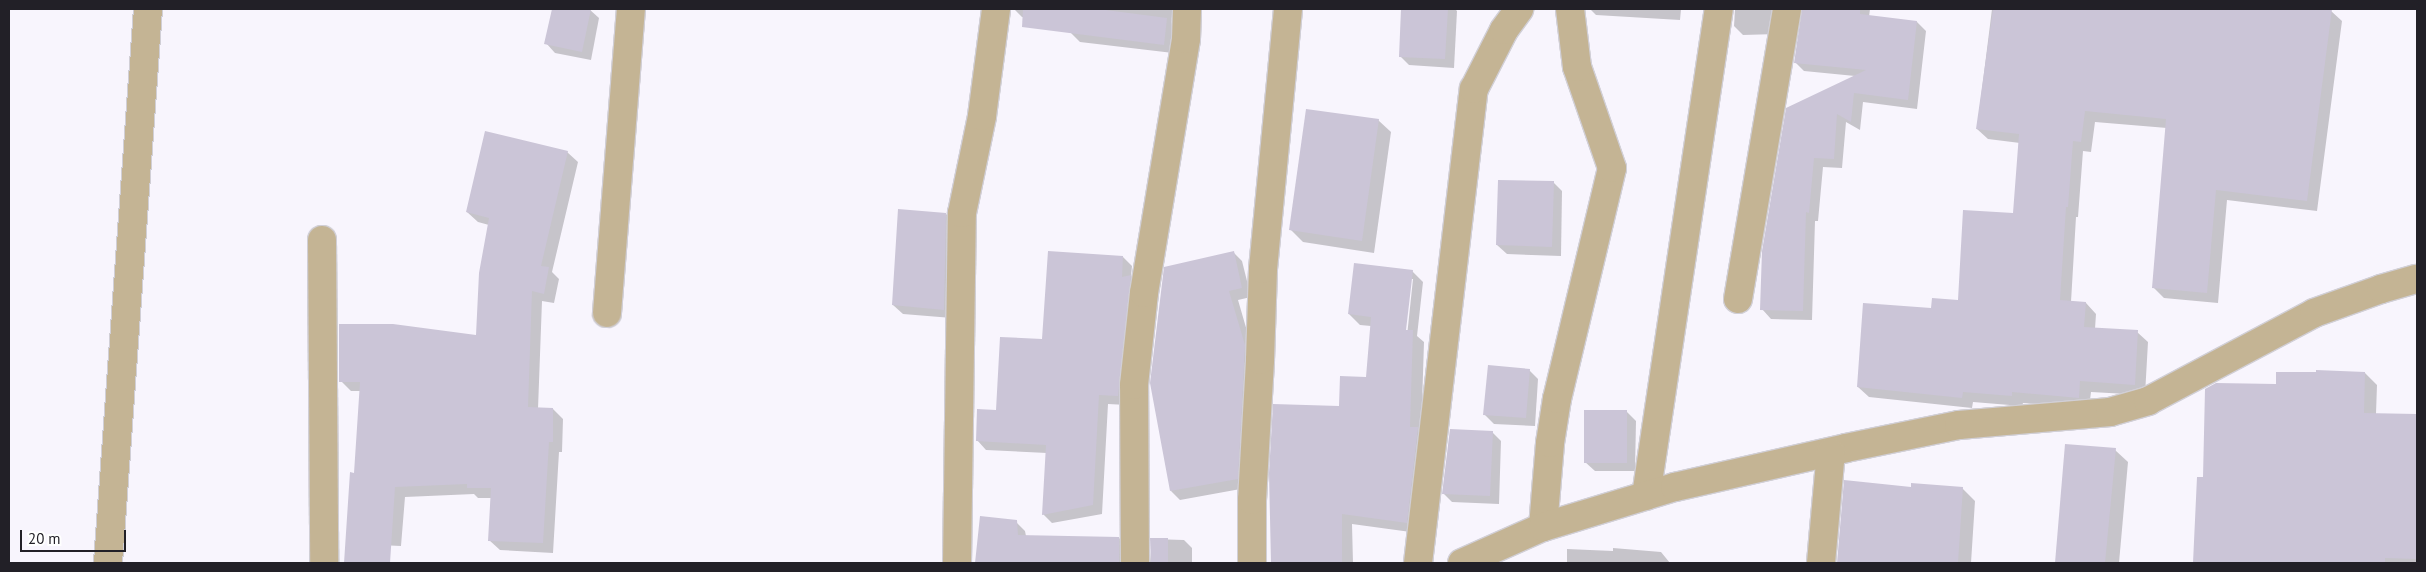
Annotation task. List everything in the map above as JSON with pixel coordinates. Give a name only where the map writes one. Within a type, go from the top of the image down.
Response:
[{"type":"street","points":[[108,563],[148,9]]},
{"type":"street","points":[[607,313],[631,9]]},
{"type":"street","points":[[957,563],[961,219],[982,116],[996,9]]},
{"type":"street","points":[[1135,563],[1134,385],[1144,293],[1186,39],[1187,9]]},
{"type":"street","points":[[1252,563],[1252,500],[1263,269],[1288,9]]},
{"type":"street","points":[[1418,563],[1474,89],[1504,30],[1519,9]]},
{"type":"street","points":[[1543,527],[1550,443],[1557,399],[1612,168],[1577,68],[1570,9]]},
{"type":"street","points":[[1646,496],[1719,9]]},
{"type":"street","points":[[1738,300],[1787,9]]},
{"type":"street","points":[[322,240],[324,563]]},
{"type":"street","points":[[1462,563],[1543,527],[1674,487],[1959,425],[2110,412],[2148,401],[2314,313],[2381,289],[2417,279]]},
{"type":"street","points":[[1821,563],[1831,452]]},
{"type":"building","points":[[552,9],[591,9],[582,52],[544,44]]},
{"type":"building","points":[[1023,9],[1098,9],[1167,18],[1164,45],[1022,27]]},
{"type":"building","points":[[1401,9],[1448,9],[1445,59],[1399,57]]},
{"type":"building","points":[[1802,9],[1860,9],[1860,14],[1917,21],[1908,100],[1854,93],[1851,122],[1837,114],[1834,159],[1814,158],[1809,213],[1806,212],[1803,311],[1760,310],[1762,251],[1786,108],[1866,70],[1794,63]]},
{"type":"building","points":[[1993,9],[2332,9],[2307,201],[2216,190],[2207,293],[2152,288],[2166,119],[2085,111],[2081,142],[2073,141],[2068,207],[2066,207],[2060,300],[2086,302],[2084,327],[2138,330],[2135,385],[2080,381],[2079,398],[2012,392],[2012,396],[1963,392],[1962,398],[1857,387],[1863,303],[1931,308],[1932,298],[1958,300],[1963,210],[2013,213],[2019,134],[1976,129]]},
{"type":"building","points":[[1306,109],[1379,119],[1362,241],[1289,230]]},
{"type":"building","points":[[485,131],[568,151],[541,266],[549,267],[544,294],[532,291],[528,407],[553,408],[553,442],[549,442],[543,543],[488,541],[491,488],[467,488],[467,484],[395,487],[390,563],[344,563],[350,472],[354,473],[360,382],[339,382],[339,324],[393,324],[476,335],[479,273],[489,218],[466,212]]},
{"type":"building","points":[[1498,180],[1554,181],[1552,247],[1496,245]]},
{"type":"building","points":[[898,209],[946,213],[944,310],[892,305]]},
{"type":"building","points":[[1048,251],[1123,256],[1122,277],[1131,275],[1118,396],[1099,395],[1093,505],[1042,515],[1046,445],[976,441],[977,409],[996,410],[1000,337],[1042,339]]},
{"type":"building","points":[[1234,251],[1242,288],[1229,291],[1245,345],[1238,479],[1170,491],[1150,383],[1164,267]]},
{"type":"building","points":[[1354,263],[1413,270],[1406,330],[1413,330],[1410,427],[1418,427],[1407,523],[1342,514],[1342,563],[1271,563],[1269,473],[1273,404],[1339,406],[1340,376],[1366,377],[1371,317],[1348,314]]},
{"type":"building","points":[[1488,365],[1530,369],[1526,418],[1483,415]]},
{"type":"building","points":[[2316,370],[2365,372],[2364,413],[2417,414],[2417,559],[2385,558],[2385,563],[2193,563],[2197,477],[2203,477],[2205,389],[2216,383],[2276,384],[2276,372],[2316,372]]},
{"type":"building","points":[[1584,410],[1627,410],[1627,463],[1584,463]]},
{"type":"building","points":[[1450,429],[1493,431],[1490,496],[1442,494]]},
{"type":"building","points":[[2065,444],[2116,448],[2105,563],[2055,563]]},
{"type":"building","points":[[1844,480],[1911,487],[1911,483],[1963,487],[1958,563],[1837,563]]},
{"type":"building","points":[[980,516],[1017,520],[1018,535],[1119,537],[1119,563],[975,563]]},
{"type":"building","points":[[1150,538],[1168,538],[1168,563],[1151,563]]}]
